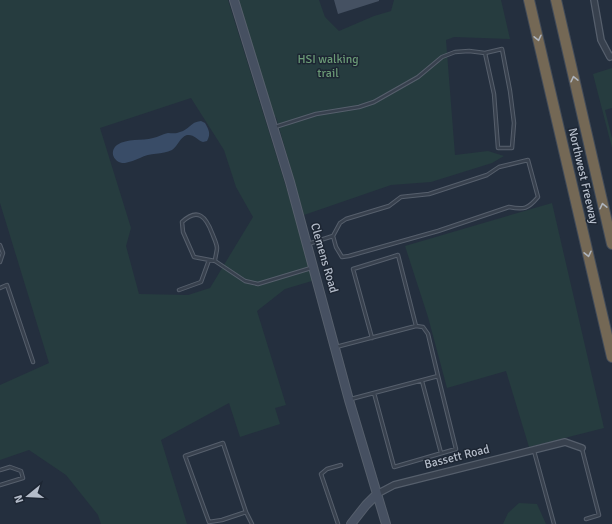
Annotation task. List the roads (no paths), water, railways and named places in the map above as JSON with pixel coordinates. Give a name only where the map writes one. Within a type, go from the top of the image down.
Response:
[{"type":"highway","name":"Northwest Freeway","points":[[529,0],[612,357]]},
{"type":"highway","name":"Northwest Freeway","points":[[556,0],[612,244]]},
{"type":"street","name":"Clemens Road","points":[[234,0],[314,268],[349,400],[386,524]]},
{"type":"street","points":[[594,0],[601,40],[610,57],[612,56]]},
{"type":"street","name":"Bassett Road","points":[[351,524],[377,494],[394,485],[565,442],[582,448]]},
{"type":"lane","points":[[273,127],[316,114],[359,107],[374,102],[418,77],[442,58],[455,52],[469,51],[485,53],[502,50],[510,91],[514,123],[512,148],[498,148],[494,94],[485,53]]},
{"type":"lane","points":[[307,244],[334,236],[340,223],[346,219],[389,206],[401,197],[429,194],[487,175],[499,167],[528,160],[538,197],[531,205],[522,210],[510,207],[438,232],[342,257],[336,247],[334,236]]},
{"type":"lane","points":[[215,261],[217,248],[208,223],[204,217],[194,214],[188,216],[182,222],[183,232],[194,258],[215,261],[245,281],[258,284],[314,268]]},
{"type":"lane","points":[[0,245],[3,253],[0,262]]},
{"type":"lane","points":[[372,338],[353,269],[398,255],[416,326]]},
{"type":"lane","points":[[180,290],[201,282],[209,260]]},
{"type":"lane","points":[[0,288],[8,285],[33,362]]},
{"type":"lane","points":[[336,347],[416,326],[423,327],[428,334],[456,448],[394,467],[374,393]]},
{"type":"lane","points":[[349,400],[438,376]]},
{"type":"lane","points":[[422,381],[440,453]]},
{"type":"lane","points":[[246,512],[222,520],[209,522],[185,456],[223,443],[246,512],[252,524]]},
{"type":"lane","points":[[582,448],[599,515],[586,519]]},
{"type":"lane","points":[[534,450],[554,524]]},
{"type":"lane","points":[[338,524],[321,474],[327,469],[341,465]]},
{"type":"lane","points":[[0,470],[10,467],[21,471],[23,478],[0,485]]},
{"type":"water","points":[[201,121],[205,123],[208,130],[209,136],[207,141],[203,142],[192,135],[187,135],[168,152],[144,156],[125,163],[118,162],[114,157],[114,148],[125,141],[153,138],[168,133],[178,133],[186,130],[194,123]]},
{"type":"park label","name":"HSI walking trail","points":[[328,66]]}]
